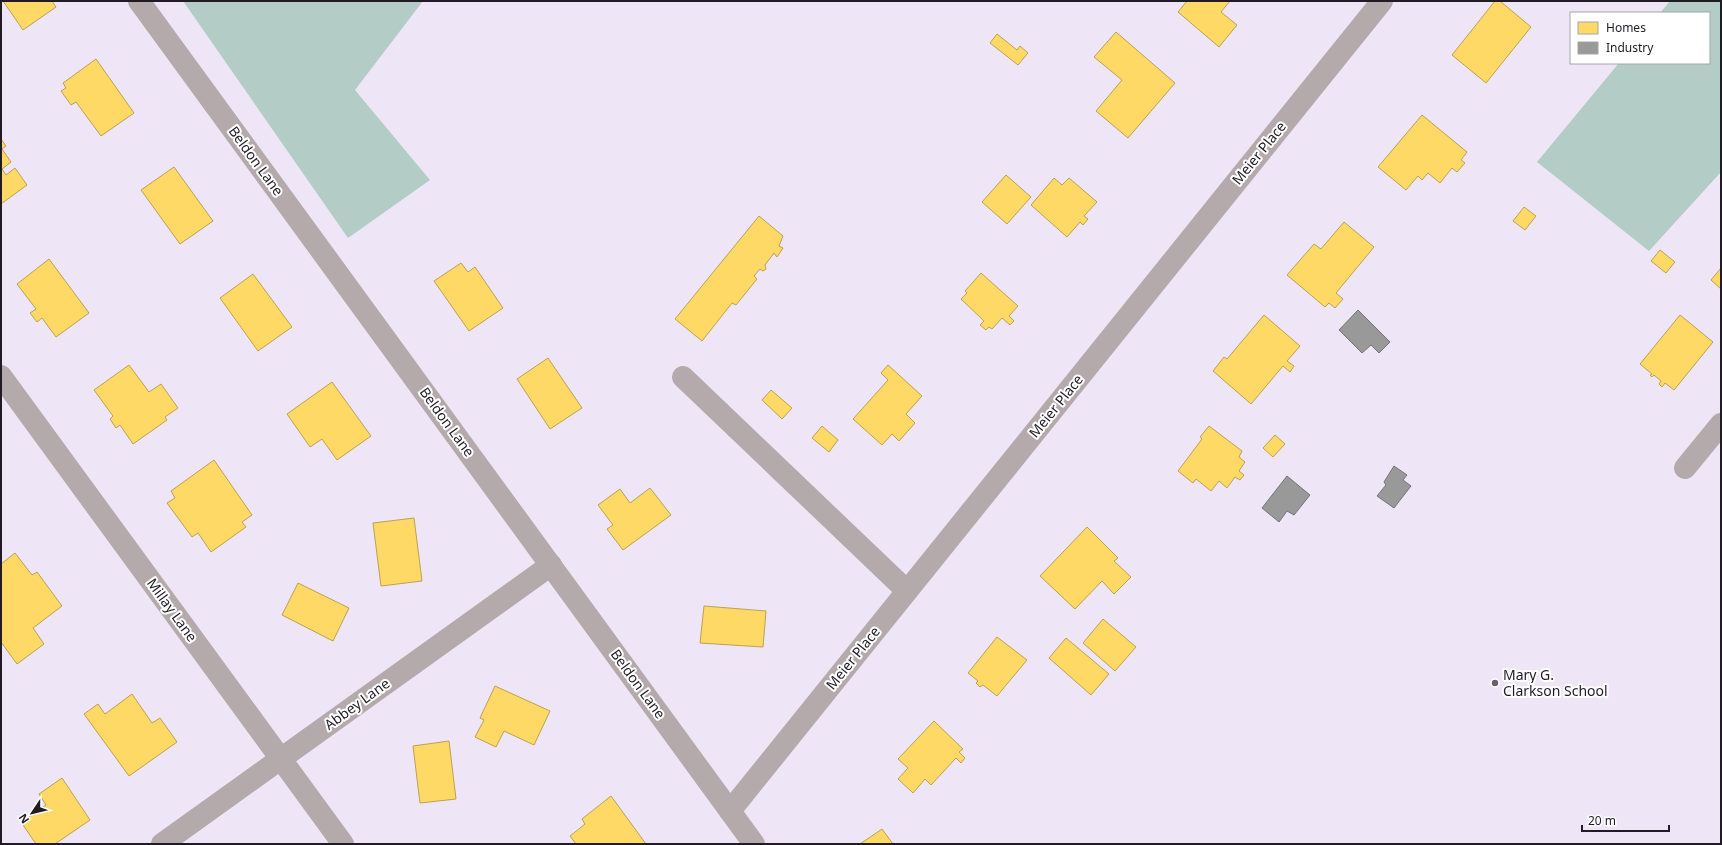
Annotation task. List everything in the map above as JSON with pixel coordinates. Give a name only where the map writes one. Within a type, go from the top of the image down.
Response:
[{"type":"street","name":"Beldon Lane","points":[[139,1],[754,844]]},
{"type":"street","name":"Meier Place","points":[[730,810],[1382,1]]},
{"type":"street","name":"Millay Lane","points":[[1,376],[343,844]]},
{"type":"street","points":[[683,377],[907,590]]},
{"type":"street","points":[[1685,468],[1721,424]]},
{"type":"street","name":"Abbey Lane","points":[[162,844],[551,565]]},
{"type":"green space","points":[[183,1],[423,1],[355,90],[430,180],[348,238]]},
{"type":"green space","points":[[1670,1],[1721,1],[1721,172],[1649,251],[1537,162],[1618,64],[1710,64],[1710,12],[1661,12]]},
{"type":"building: Homes","points":[[3,1],[52,1],[56,7],[23,30]]},
{"type":"building: Homes","points":[[1187,1],[1230,1],[1221,12],[1237,25],[1219,47],[1178,12]]},
{"type":"building: Homes","points":[[1495,1],[1500,1],[1531,27],[1486,83],[1452,55]]},
{"type":"building: Homes","points":[[1116,32],[1175,83],[1128,138],[1096,111],[1122,80],[1094,57]]},
{"type":"building: Homes","points":[[997,34],[1017,50],[1020,46],[1028,53],[1018,65],[990,43]]},
{"type":"building: Homes","points":[[96,59],[134,113],[101,136],[76,102],[71,105],[61,91],[66,88],[63,83]]},
{"type":"building: Homes","points":[[1422,115],[1467,152],[1461,160],[1465,163],[1457,172],[1452,168],[1440,183],[1428,173],[1422,180],[1418,176],[1406,190],[1378,167]]},
{"type":"building: Homes","points":[[1,139],[6,146],[2,149],[11,162],[2,169],[6,175],[15,168],[27,185],[1,204]]},
{"type":"building: Homes","points":[[174,167],[213,221],[180,244],[141,190]]},
{"type":"building: Homes","points":[[1006,175],[1031,197],[1007,224],[982,202]]},
{"type":"building: Homes","points":[[1054,178],[1062,185],[1069,178],[1097,202],[1084,216],[1088,219],[1083,225],[1080,222],[1067,237],[1031,205]]},
{"type":"building: Homes","points":[[1524,207],[1536,216],[1525,230],[1513,221]]},
{"type":"building: Homes","points":[[759,216],[783,236],[779,246],[783,248],[777,257],[774,253],[765,265],[766,269],[763,271],[760,269],[754,276],[757,279],[736,305],[732,303],[702,341],[675,319]]},
{"type":"building: Homes","points":[[1344,222],[1374,247],[1336,293],[1343,299],[1335,308],[1329,303],[1325,307],[1287,275],[1314,244],[1321,249]]},
{"type":"building: Homes","points":[[1660,250],[1675,262],[1666,273],[1651,261]]},
{"type":"building: Homes","points":[[49,259],[89,313],[56,337],[42,318],[37,322],[30,313],[36,309],[17,284]]},
{"type":"building: Homes","points":[[461,263],[468,272],[475,267],[503,308],[469,331],[434,281]]},
{"type":"building: Homes","points":[[1721,268],[1721,289],[1711,280]]},
{"type":"building: Homes","points":[[981,273],[1018,306],[1009,316],[1014,321],[1010,325],[1002,318],[992,329],[989,327],[986,330],[980,325],[984,321],[961,299],[967,293],[965,291]]},
{"type":"building: Homes","points":[[253,274],[292,327],[258,351],[220,298]]},
{"type":"building: Homes","points":[[1264,315],[1300,346],[1287,361],[1294,366],[1290,372],[1283,366],[1251,404],[1213,371],[1224,357],[1227,359]]},
{"type":"building: Homes","points":[[1680,315],[1713,342],[1674,390],[1665,383],[1662,387],[1659,384],[1661,381],[1654,375],[1652,377],[1650,375],[1652,374],[1640,364]]},
{"type":"building: Homes","points":[[548,358],[582,408],[550,429],[517,379]]},
{"type":"building: Homes","points":[[129,365],[149,392],[161,384],[178,408],[165,417],[167,420],[133,444],[120,425],[116,428],[110,419],[113,416],[94,390]]},
{"type":"building: Homes","points":[[888,365],[922,396],[906,414],[915,423],[899,441],[892,434],[882,445],[853,419],[888,380],[881,373]]},
{"type":"building: Homes","points":[[332,382],[371,436],[337,460],[322,439],[310,447],[287,414]]},
{"type":"building: Homes","points":[[771,390],[792,408],[782,419],[762,400]]},
{"type":"building: Homes","points":[[822,426],[838,440],[829,452],[812,438]]},
{"type":"building: Homes","points":[[1209,426],[1242,451],[1239,457],[1245,462],[1239,471],[1244,475],[1240,480],[1235,477],[1227,488],[1219,481],[1211,491],[1196,479],[1193,483],[1178,471],[1202,439],[1200,437]]},
{"type":"building: Homes","points":[[1275,435],[1285,444],[1273,457],[1263,448]]},
{"type":"building: Homes","points":[[214,460],[252,515],[242,522],[246,527],[211,552],[198,533],[192,537],[167,503],[175,498],[171,491]]},
{"type":"building: Homes","points":[[650,488],[671,515],[623,550],[607,529],[613,525],[598,505],[620,489],[630,503]]},
{"type":"building: Homes","points":[[414,518],[422,581],[381,586],[373,523]]},
{"type":"building: Homes","points":[[1087,527],[1118,558],[1114,561],[1131,577],[1114,594],[1102,581],[1075,609],[1040,576]]},
{"type":"building: Homes","points":[[15,553],[32,575],[37,572],[62,606],[33,628],[44,644],[17,664],[1,642],[1,564]]},
{"type":"building: Homes","points":[[298,583],[349,608],[333,641],[282,615]]},
{"type":"building: Homes","points":[[704,606],[766,611],[763,647],[700,643]]},
{"type":"building: Homes","points":[[1103,619],[1136,647],[1115,671],[1083,643]]},
{"type":"building: Homes","points":[[997,637],[1027,660],[997,696],[983,685],[980,687],[976,683],[978,681],[968,673]]},
{"type":"building: Homes","points":[[1066,638],[1109,674],[1091,695],[1049,658]]},
{"type":"building: Homes","points":[[495,686],[550,711],[534,745],[504,731],[496,747],[475,737],[484,720],[480,718]]},
{"type":"building: Homes","points":[[132,694],[152,723],[160,718],[177,742],[129,776],[84,714],[98,704],[105,714]]},
{"type":"building: Homes","points":[[934,721],[963,749],[959,752],[965,758],[961,763],[956,758],[931,785],[925,779],[913,793],[898,779],[908,768],[898,759]]},
{"type":"building: Homes","points":[[449,741],[456,799],[420,803],[413,746]]},
{"type":"building: Homes","points":[[62,778],[90,820],[55,844],[36,844],[21,822],[46,805],[39,794]]},
{"type":"building: Homes","points":[[611,796],[646,844],[576,844],[570,836],[585,824],[582,819]]},
{"type":"building: Homes","points":[[882,829],[893,844],[860,844]]},
{"type":"building: Industry","points":[[1358,310],[1390,342],[1379,353],[1371,345],[1362,353],[1339,330]]},
{"type":"building: Industry","points":[[1394,466],[1407,475],[1403,480],[1411,486],[1394,508],[1377,496],[1386,485],[1384,482]]},
{"type":"building: Industry","points":[[1287,476],[1310,495],[1294,515],[1287,511],[1279,522],[1262,508]]},
{"type":"place","name":"Mary G. Clarkson School","points":[[1495,683]]}]
